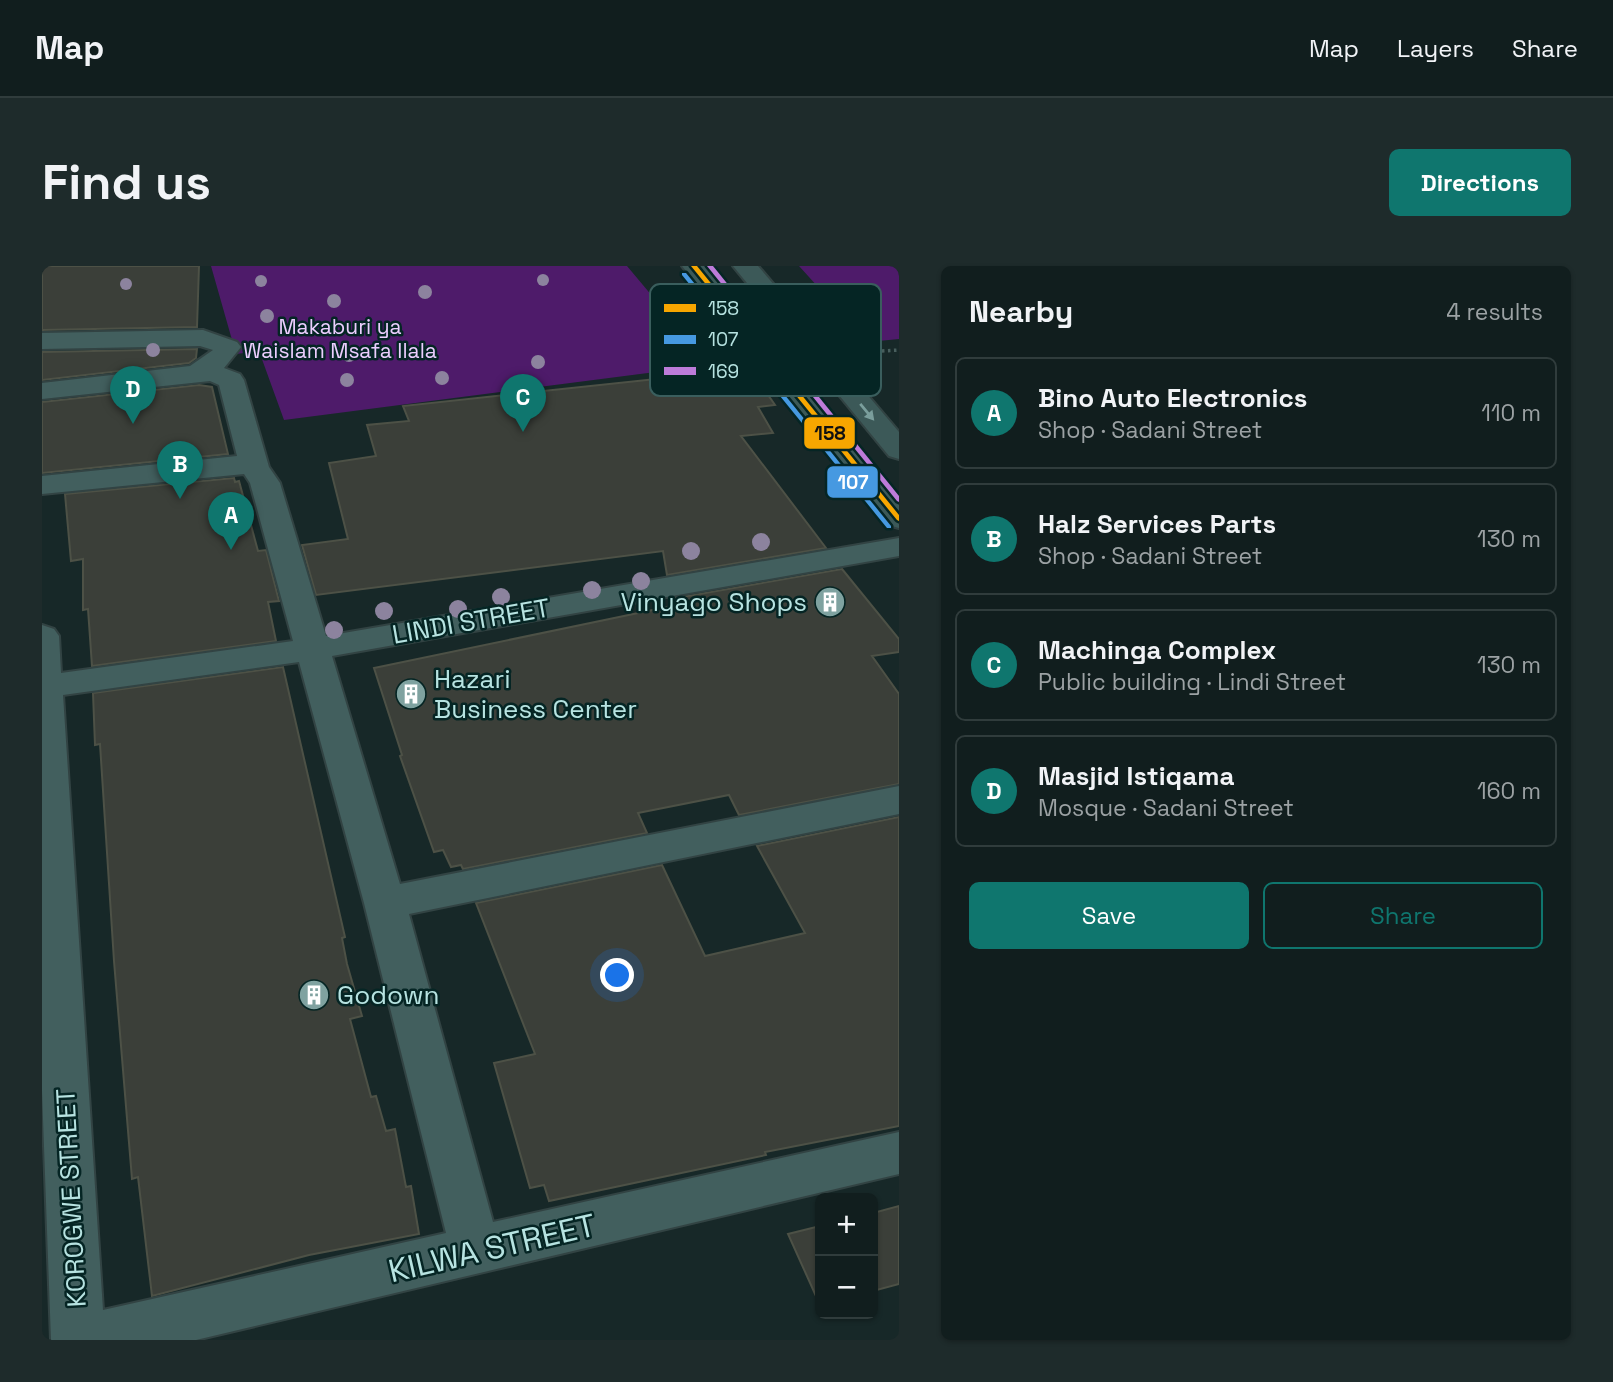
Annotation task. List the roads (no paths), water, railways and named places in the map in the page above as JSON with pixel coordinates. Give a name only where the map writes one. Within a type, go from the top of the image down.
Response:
[{"type":"main road","points":[[694,266],[709,284]]},
{"type":"main road","points":[[745,266],[760,284]]},
{"type":"main road","points":[[799,396],[899,519]]},
{"type":"main road","points":[[854,396],[899,450]]},
{"type":"street","points":[[42,341],[203,338],[228,346],[220,359],[197,373]]},
{"type":"street","points":[[42,391],[197,373],[214,373],[232,380],[254,467],[265,483],[385,904],[476,1252]]},
{"type":"street","points":[[42,485],[239,464],[254,467]]},
{"type":"street","name":"LINDI STREET","points":[[42,687],[313,649],[899,547]]},
{"type":"street","name":"KOROGWE STREET","points":[[42,636],[42,687],[78,1340]]},
{"type":"street","points":[[385,904],[899,800]]},
{"type":"street","name":"KILWA STREET","points":[[84,1340],[899,1153]]},
{"type":"place","name":"Masjid Istiqama","points":[[133,424]]},
{"type":"place","name":"Machinga Complex","points":[[523,432]]},
{"type":"place","name":"Halz Services Parts","points":[[180,499]]},
{"type":"place","name":"Bino Auto Electronics","points":[[231,550]]},
{"type":"place","name":"Vinyago Shops","points":[[830,602]]},
{"type":"place","name":"Hazari Business Center","points":[[411,694]]},
{"type":"place","name":"Godown","points":[[314,995]]},
{"type":"park label","name":"Makaburi ya Waislam Msafa Ilala","points":[[340,339]]}]
